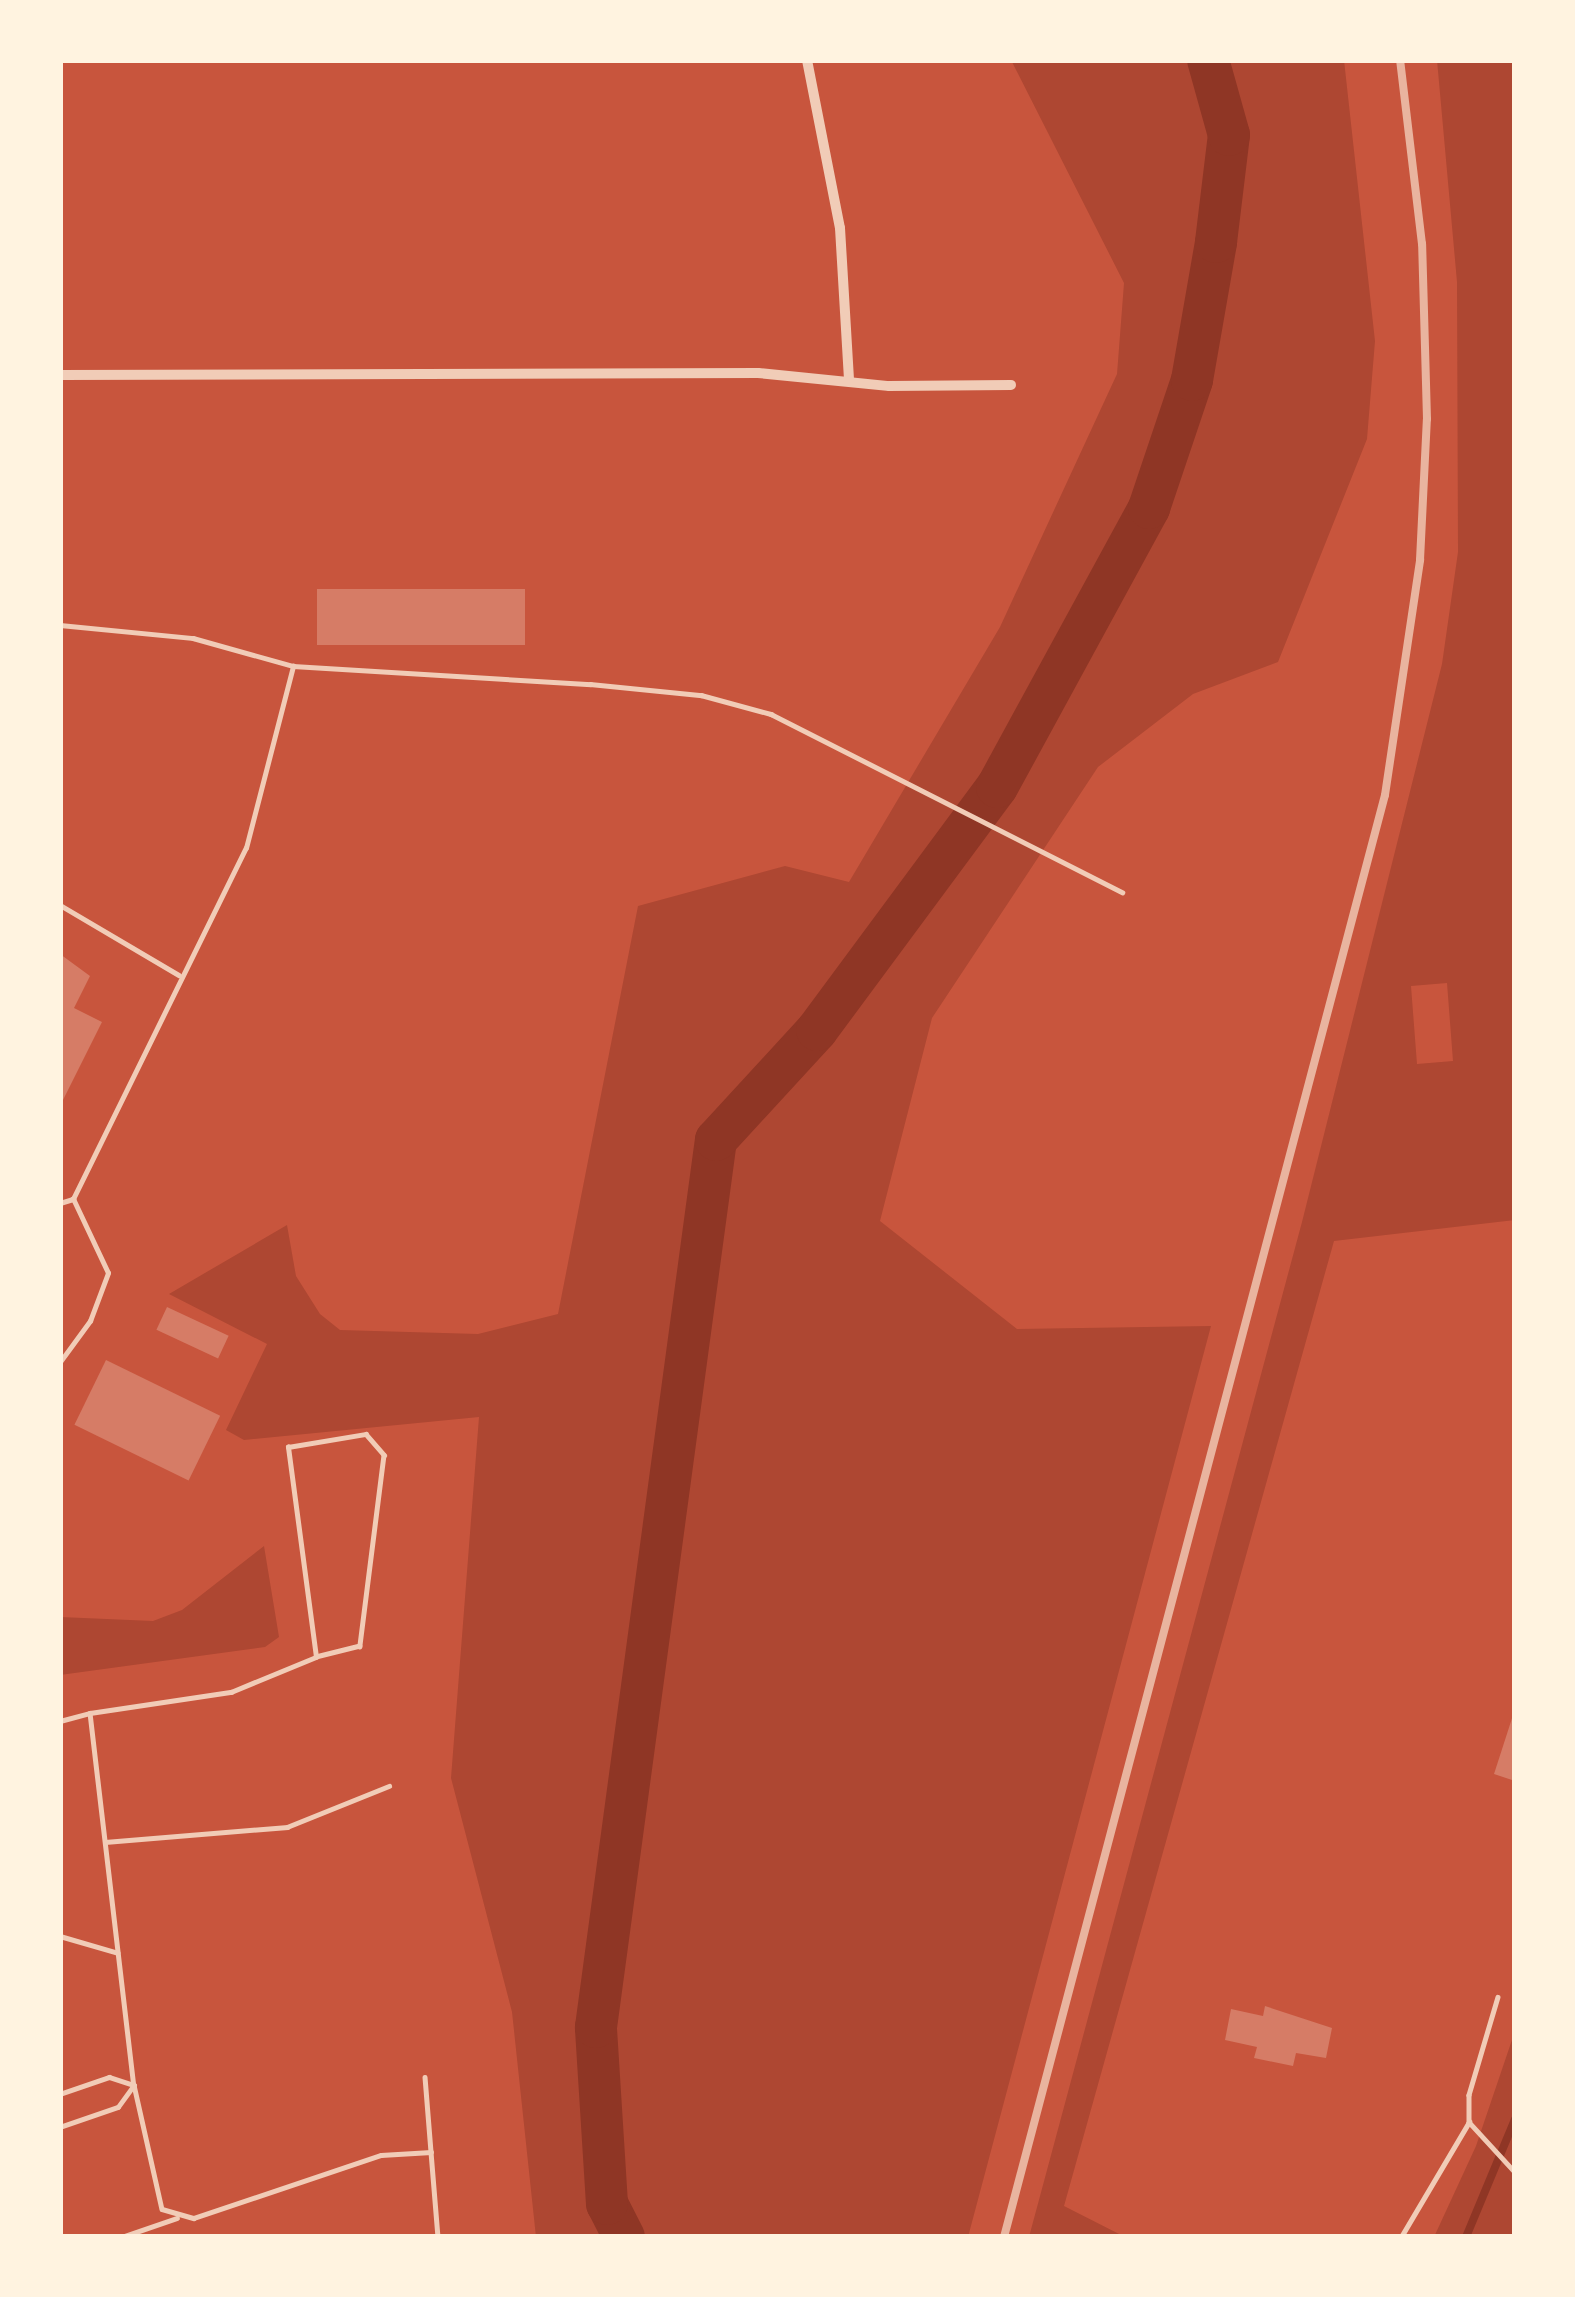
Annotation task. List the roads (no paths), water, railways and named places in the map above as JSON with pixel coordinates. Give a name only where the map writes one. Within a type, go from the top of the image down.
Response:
[{"type":"street","points":[[807,60],[840,228],[849,380]]},
{"type":"street","points":[[60,375],[758,373],[1011,385]]},
{"type":"lane","points":[[60,625],[193,638],[292,666],[590,684],[736,705],[904,776],[1122,892]]},
{"type":"lane","points":[[60,1203],[73,1199],[246,848],[292,666]]},
{"type":"lane","points":[[60,905],[180,976]]},
{"type":"lane","points":[[60,1363],[97,1308],[108,1273],[73,1199]]},
{"type":"lane","points":[[60,1721],[231,1692],[360,1646],[384,1455],[365,1434],[288,1447],[316,1658]]},
{"type":"lane","points":[[90,1713],[134,2085],[155,2192],[177,2218]]},
{"type":"lane","points":[[105,1842],[287,1827],[389,1786]]},
{"type":"lane","points":[[60,1936],[118,1953]]},
{"type":"lane","points":[[1401,2237],[1469,2122],[1468,2096],[1498,1997]]},
{"type":"lane","points":[[60,2094],[109,2077],[134,2085]]},
{"type":"lane","points":[[425,2077],[438,2237]]},
{"type":"lane","points":[[60,2127],[118,2107],[134,2085]]},
{"type":"lane","points":[[1469,2122],[1515,2172]]},
{"type":"lane","points":[[122,2237],[381,2155],[431,2152]]},
{"type":"waterway","points":[[624,2237],[607,2204],[596,2027],[716,1140],[817,1030],[997,787],[1149,508],[1192,380],[1216,242],[1229,135],[1208,60]]},
{"type":"waterway","points":[[1466,2237],[1515,2119]]},
{"type":"railway","points":[[1004,2237],[1385,795],[1420,560],[1427,419],[1422,244],[1400,60]]}]
